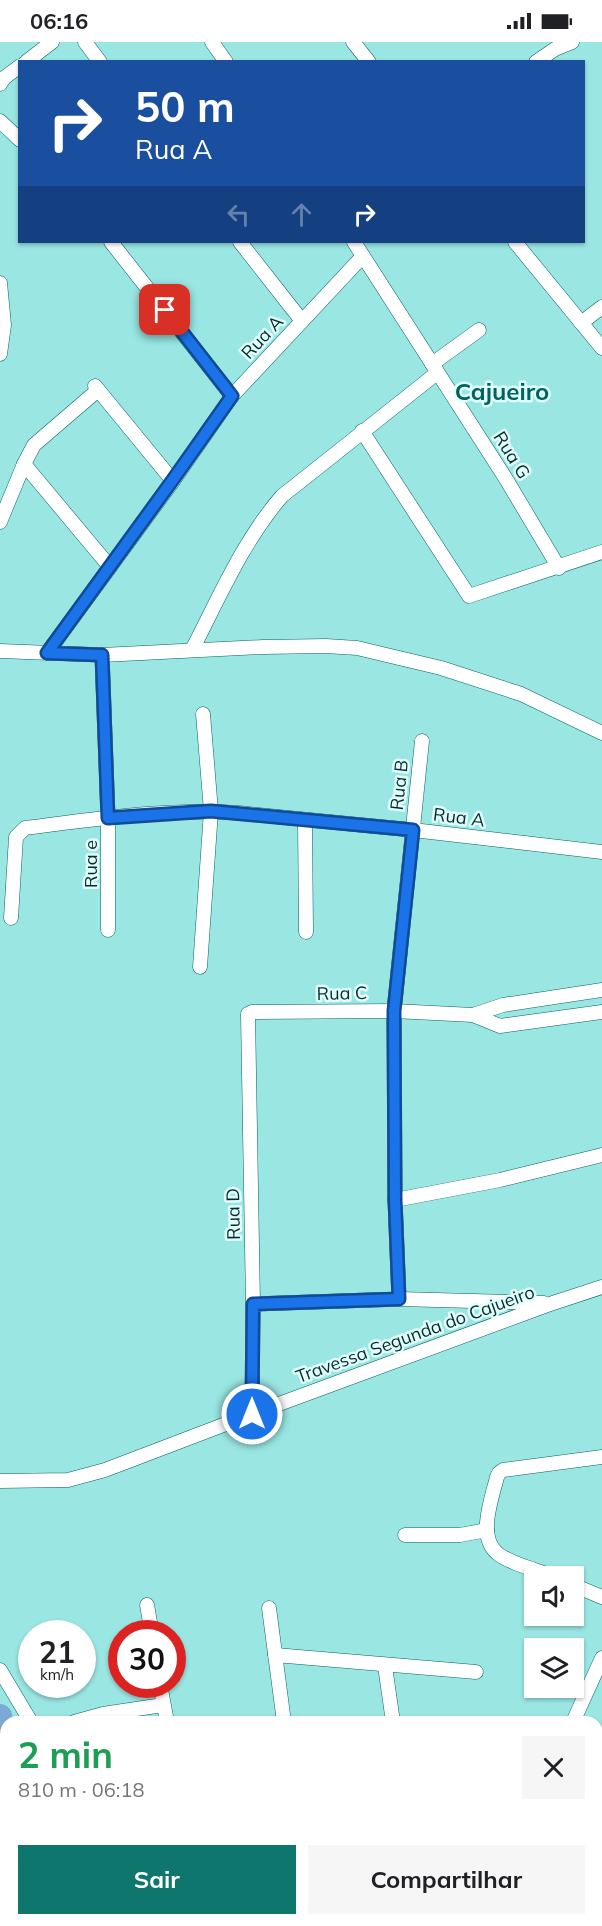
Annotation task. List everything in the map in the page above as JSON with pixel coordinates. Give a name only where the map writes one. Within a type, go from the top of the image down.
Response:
[{"type":"street","points":[[29,60],[52,42]]},
{"type":"street","points":[[85,42],[98,60]]},
{"type":"street","points":[[212,42],[225,60]]},
{"type":"street","points":[[353,42],[367,60]]},
{"type":"street","points":[[539,60],[555,49],[572,42]]},
{"type":"street","points":[[0,84],[18,68]]},
{"type":"street","points":[[0,121],[18,138]]},
{"type":"street","points":[[112,243],[232,396]]},
{"type":"street","points":[[241,243],[302,321]]},
{"type":"street","name":"Rua G","points":[[355,243],[506,479],[559,568]]},
{"type":"street","points":[[516,243],[602,348]]},
{"type":"street","name":"Rua A","points":[[47,653],[232,396],[363,256]]},
{"type":"street","points":[[0,283],[4,325],[0,354]]},
{"type":"street","points":[[581,323],[602,307]]},
{"type":"street","points":[[192,650],[265,516],[282,496],[362,431],[479,330]]},
{"type":"street","points":[[0,522],[24,464],[37,442],[96,388],[172,481]]},
{"type":"street","points":[[362,431],[469,596],[602,552]]},
{"type":"street","points":[[24,464],[110,567]]},
{"type":"street","points":[[0,651],[102,655],[326,646],[367,650],[441,668],[521,694],[602,733]]},
{"type":"street","name":"Rua e","points":[[102,655],[108,818],[108,930]]},
{"type":"street","points":[[200,968],[211,811],[203,714]]},
{"type":"street","name":"Rua B","points":[[399,1299],[395,1200],[394,1011],[422,741]]},
{"type":"street","name":"Rua A","points":[[11,918],[16,837],[25,828],[108,818],[211,811],[413,830],[602,852]]},
{"type":"street","points":[[305,820],[306,932]]},
{"type":"street","name":"Rua C","points":[[473,1015],[503,1005],[602,990]]},
{"type":"street","points":[[552,998],[554,1019]]},
{"type":"street","name":"Rua C","points":[[248,1014],[252,1012],[394,1011],[473,1015],[500,1026],[602,1012]]},
{"type":"street","name":"Rua D","points":[[248,1014],[253,1304],[252,1414]]},
{"type":"street","points":[[395,1200],[500,1180],[602,1155]]},
{"type":"street","name":"Travessa Segunda do Cajueiro","points":[[0,1481],[60,1480],[78,1478],[105,1470],[553,1303],[602,1287]]},
{"type":"street","points":[[253,1304],[399,1299],[553,1303]]},
{"type":"street","points":[[528,1566],[495,1552],[490,1545],[487,1530],[497,1477],[501,1471],[602,1457]]},
{"type":"street","points":[[405,1535],[460,1535],[487,1530]]},
{"type":"street","points":[[584,1590],[602,1597]]},
{"type":"street","points":[[147,1605],[150,1620]]},
{"type":"street","points":[[268,1608],[283,1716]]},
{"type":"street","points":[[275,1655],[476,1672]]},
{"type":"street","points":[[576,1716],[602,1658]]},
{"type":"street","points":[[385,1665],[392,1716]]},
{"type":"street","points":[[0,1670],[28,1716]]},
{"type":"street","points":[[163,1698],[166,1716]]},
{"type":"street","points":[[96,1716],[164,1705]]},
{"type":"district","name":"Cajueiro","points":[[502,391]]},
{"type":"route","points":[[165,310],[232,396],[47,653],[102,655],[108,818],[211,811],[413,830],[394,1011],[395,1200],[399,1299],[253,1304],[252,1414]]}]
